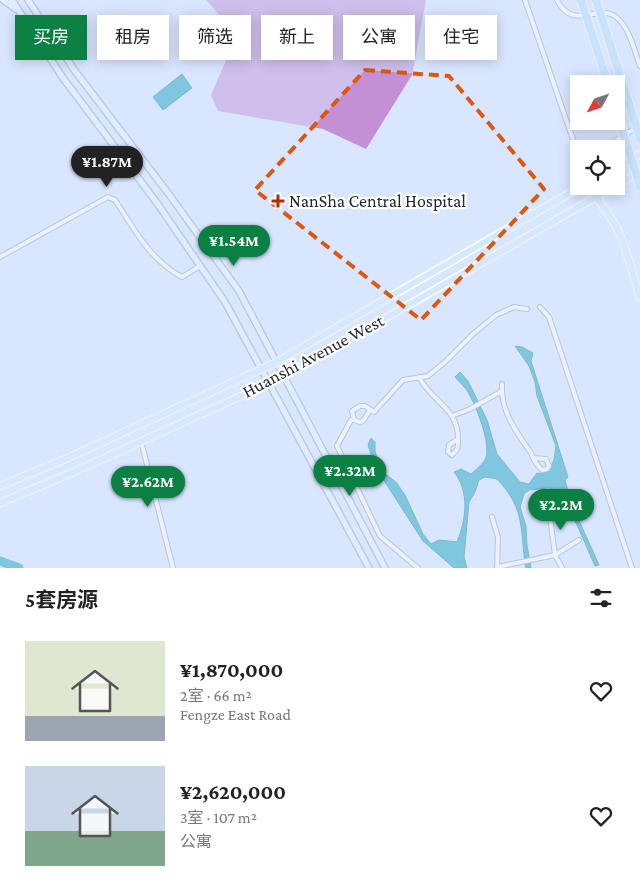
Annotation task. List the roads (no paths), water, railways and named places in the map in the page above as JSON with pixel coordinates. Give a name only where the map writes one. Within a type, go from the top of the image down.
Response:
[{"type":"highway","points":[[581,0],[605,75]]},
{"type":"highway","points":[[596,0],[640,138]]},
{"type":"highway","points":[[622,130],[640,186]]},
{"type":"main road","points":[[4,0],[22,14]]},
{"type":"main road","points":[[12,0],[63,78],[158,203],[225,302],[369,568]]},
{"type":"main road","points":[[28,0],[75,71],[168,193],[239,291],[385,568]]},
{"type":"main road","points":[[625,162],[640,154]]},
{"type":"main road","name":"Huanshi Avenue West","points":[[625,181],[640,172]]},
{"type":"main road","name":"Huanshi Avenue West","points":[[0,486],[70,457],[278,362],[570,193]]},
{"type":"main road","name":"Huanshi Avenue West","points":[[0,503],[285,376],[599,195]]},
{"type":"main road","points":[[595,197],[607,211],[620,233],[640,297]]},
{"type":"street","points":[[525,0],[573,140]]},
{"type":"street","points":[[557,0],[562,10],[568,14],[577,16],[608,13],[615,16],[630,37],[640,66]]},
{"type":"street","points":[[617,140],[640,125]]},
{"type":"street","points":[[0,257],[108,197],[115,200],[151,254],[168,270],[182,277],[200,266]]},
{"type":"street","points":[[354,420],[352,411],[365,406],[374,412],[403,380],[428,376],[496,315],[514,307],[527,309]]},
{"type":"street","points":[[540,307],[549,317],[632,568]]},
{"type":"street","points":[[419,377],[424,387],[445,406],[452,416],[458,432],[458,439]]},
{"type":"street","points":[[502,384],[504,408],[511,423],[534,458]]},
{"type":"street","points":[[452,416],[470,409],[502,391]]},
{"type":"street","points":[[370,410],[364,422],[351,420],[337,446],[380,536],[418,568]]},
{"type":"street","points":[[141,441],[173,568]]},
{"type":"street","points":[[548,510],[554,554],[562,568]]},
{"type":"street","points":[[492,518],[498,537],[497,567],[554,554],[579,540]]},
{"type":"water","points":[[182,74],[192,88],[163,110],[153,97]]},
{"type":"water","points":[[515,346],[522,347],[533,353],[531,361],[568,477],[565,480],[568,491],[599,565],[595,566],[570,509],[559,492],[549,488],[529,490],[524,494],[520,507],[526,526],[531,568],[526,568],[518,511],[507,490],[497,479],[485,477],[479,480],[469,502],[464,557],[467,568],[454,568],[423,541],[385,482],[377,473],[368,445],[371,438],[375,442],[375,451],[380,470],[396,482],[405,495],[423,534],[431,544],[439,540],[457,542],[463,525],[465,506],[462,488],[454,472],[461,469],[471,474],[484,462],[487,456],[487,446],[481,421],[467,390],[455,377],[460,372],[468,381],[487,420],[497,454],[520,482],[529,484],[537,473],[543,474],[550,468],[554,460],[556,446],[537,396],[535,382],[529,366]]},
{"type":"waterway","points":[[0,561],[19,568]]},
{"type":"place","name":"NanSha Central Hospital","points":[[278,201]]}]
